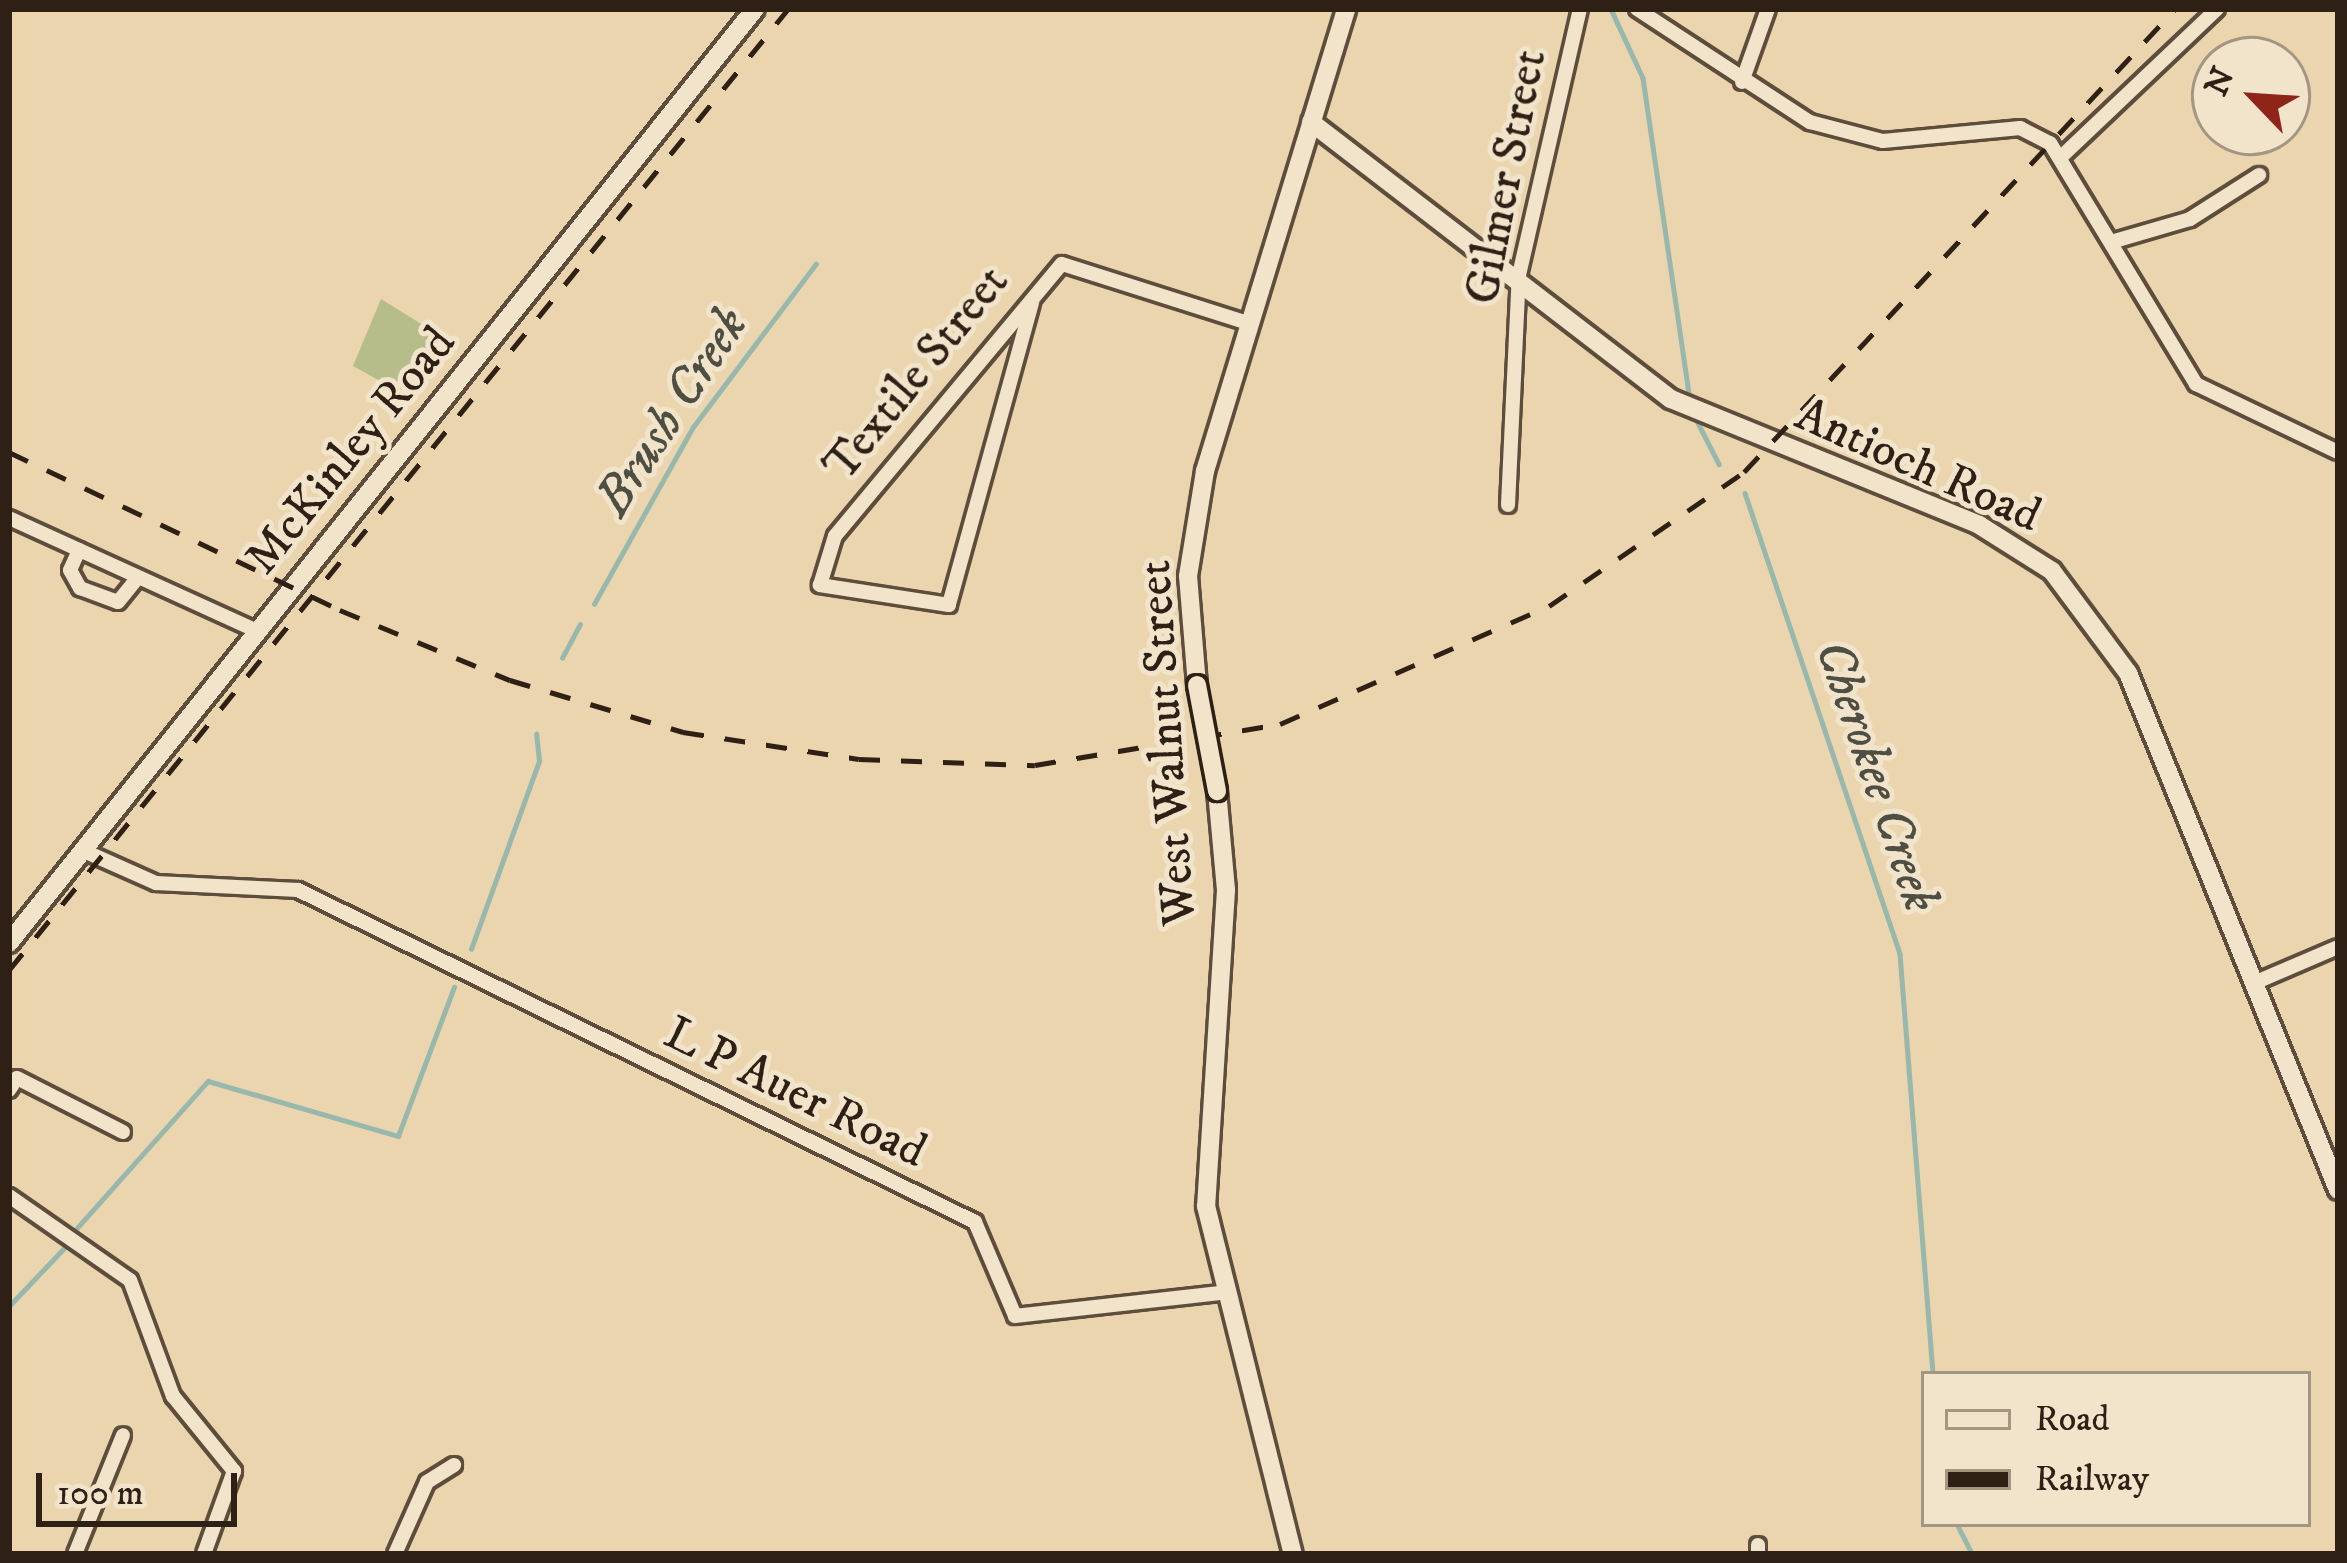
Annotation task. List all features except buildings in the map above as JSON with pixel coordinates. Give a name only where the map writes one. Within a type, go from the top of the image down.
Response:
[{"type":"street","name":"McKinley Road","points":[[9,943],[755,9]]},
{"type":"street","name":"West Walnut Street","points":[[1293,1554],[1220,1293],[1203,1153],[1226,890],[1217,791],[1197,686],[1192,536],[1248,323],[1346,9]]},
{"type":"street","name":"Gilmer Street","points":[[1508,505],[1519,275],[1580,9]]},
{"type":"street","points":[[1637,9],[1742,82],[1810,122],[1883,141],[2020,128],[2061,157],[2196,384],[2338,452]]},
{"type":"street","points":[[1742,82],[1768,9]]},
{"type":"street","points":[[2061,157],[2217,9]]},
{"type":"street","name":"Antioch Road","points":[[1311,122],[1519,275],[1671,399],[1979,525],[2052,571],[2128,673],[2254,983],[2329,1149],[2338,1190]]},
{"type":"street","points":[[2110,242],[2190,219],[2259,175]]},
{"type":"street","name":"Textile Street","points":[[1032,303],[949,605],[820,585],[835,536],[1062,264],[1248,323]]},
{"type":"street","points":[[9,518],[257,631]]},
{"type":"street","points":[[79,550],[70,570],[80,588],[118,602],[138,577]]},
{"type":"street","name":"L P Auer Road","points":[[84,851],[156,883],[271,881],[298,890],[975,1222],[1015,1316],[1220,1293]]},
{"type":"street","points":[[2254,983],[2338,947]]},
{"type":"street","points":[[9,1090],[17,1078],[123,1132]]},
{"type":"street","points":[[9,1196],[130,1280],[173,1396],[234,1471],[204,1554]]},
{"type":"street","points":[[75,1554],[124,1436]]},
{"type":"street","points":[[395,1554],[427,1482],[454,1465]]},
{"type":"green space","points":[[381,299],[444,338],[400,392],[353,366]]},
{"type":"waterway","name":"Cherokee Creek","points":[[1611,9],[1643,78],[1690,400]]},
{"type":"waterway","name":"Brush Creek","points":[[594,604],[693,427],[816,264]]},
{"type":"waterway","name":"Cherokee Creek","points":[[1695,417],[1719,464]]},
{"type":"waterway","name":"Cherokee Creek","points":[[1745,493],[1900,954],[1933,1371]]},
{"type":"waterway","name":"Brush Creek","points":[[562,658],[580,624]]},
{"type":"waterway","name":"Brush Creek","points":[[471,949],[539,761],[536,734]]},
{"type":"waterway","name":"Brush Creek","points":[[77,1228],[208,1081],[398,1136],[454,987]]},
{"type":"waterway","name":"Brush Creek","points":[[9,1306],[69,1243]]},
{"type":"waterway","name":"Cherokee Creek","points":[[1958,1527],[1972,1554]]},
{"type":"railway","points":[[9,970],[788,9]]},
{"type":"railway","points":[[9,452],[340,610],[510,680],[683,732],[859,759],[1035,765],[1280,724],[1549,606],[1744,472],[2175,9]]}]
